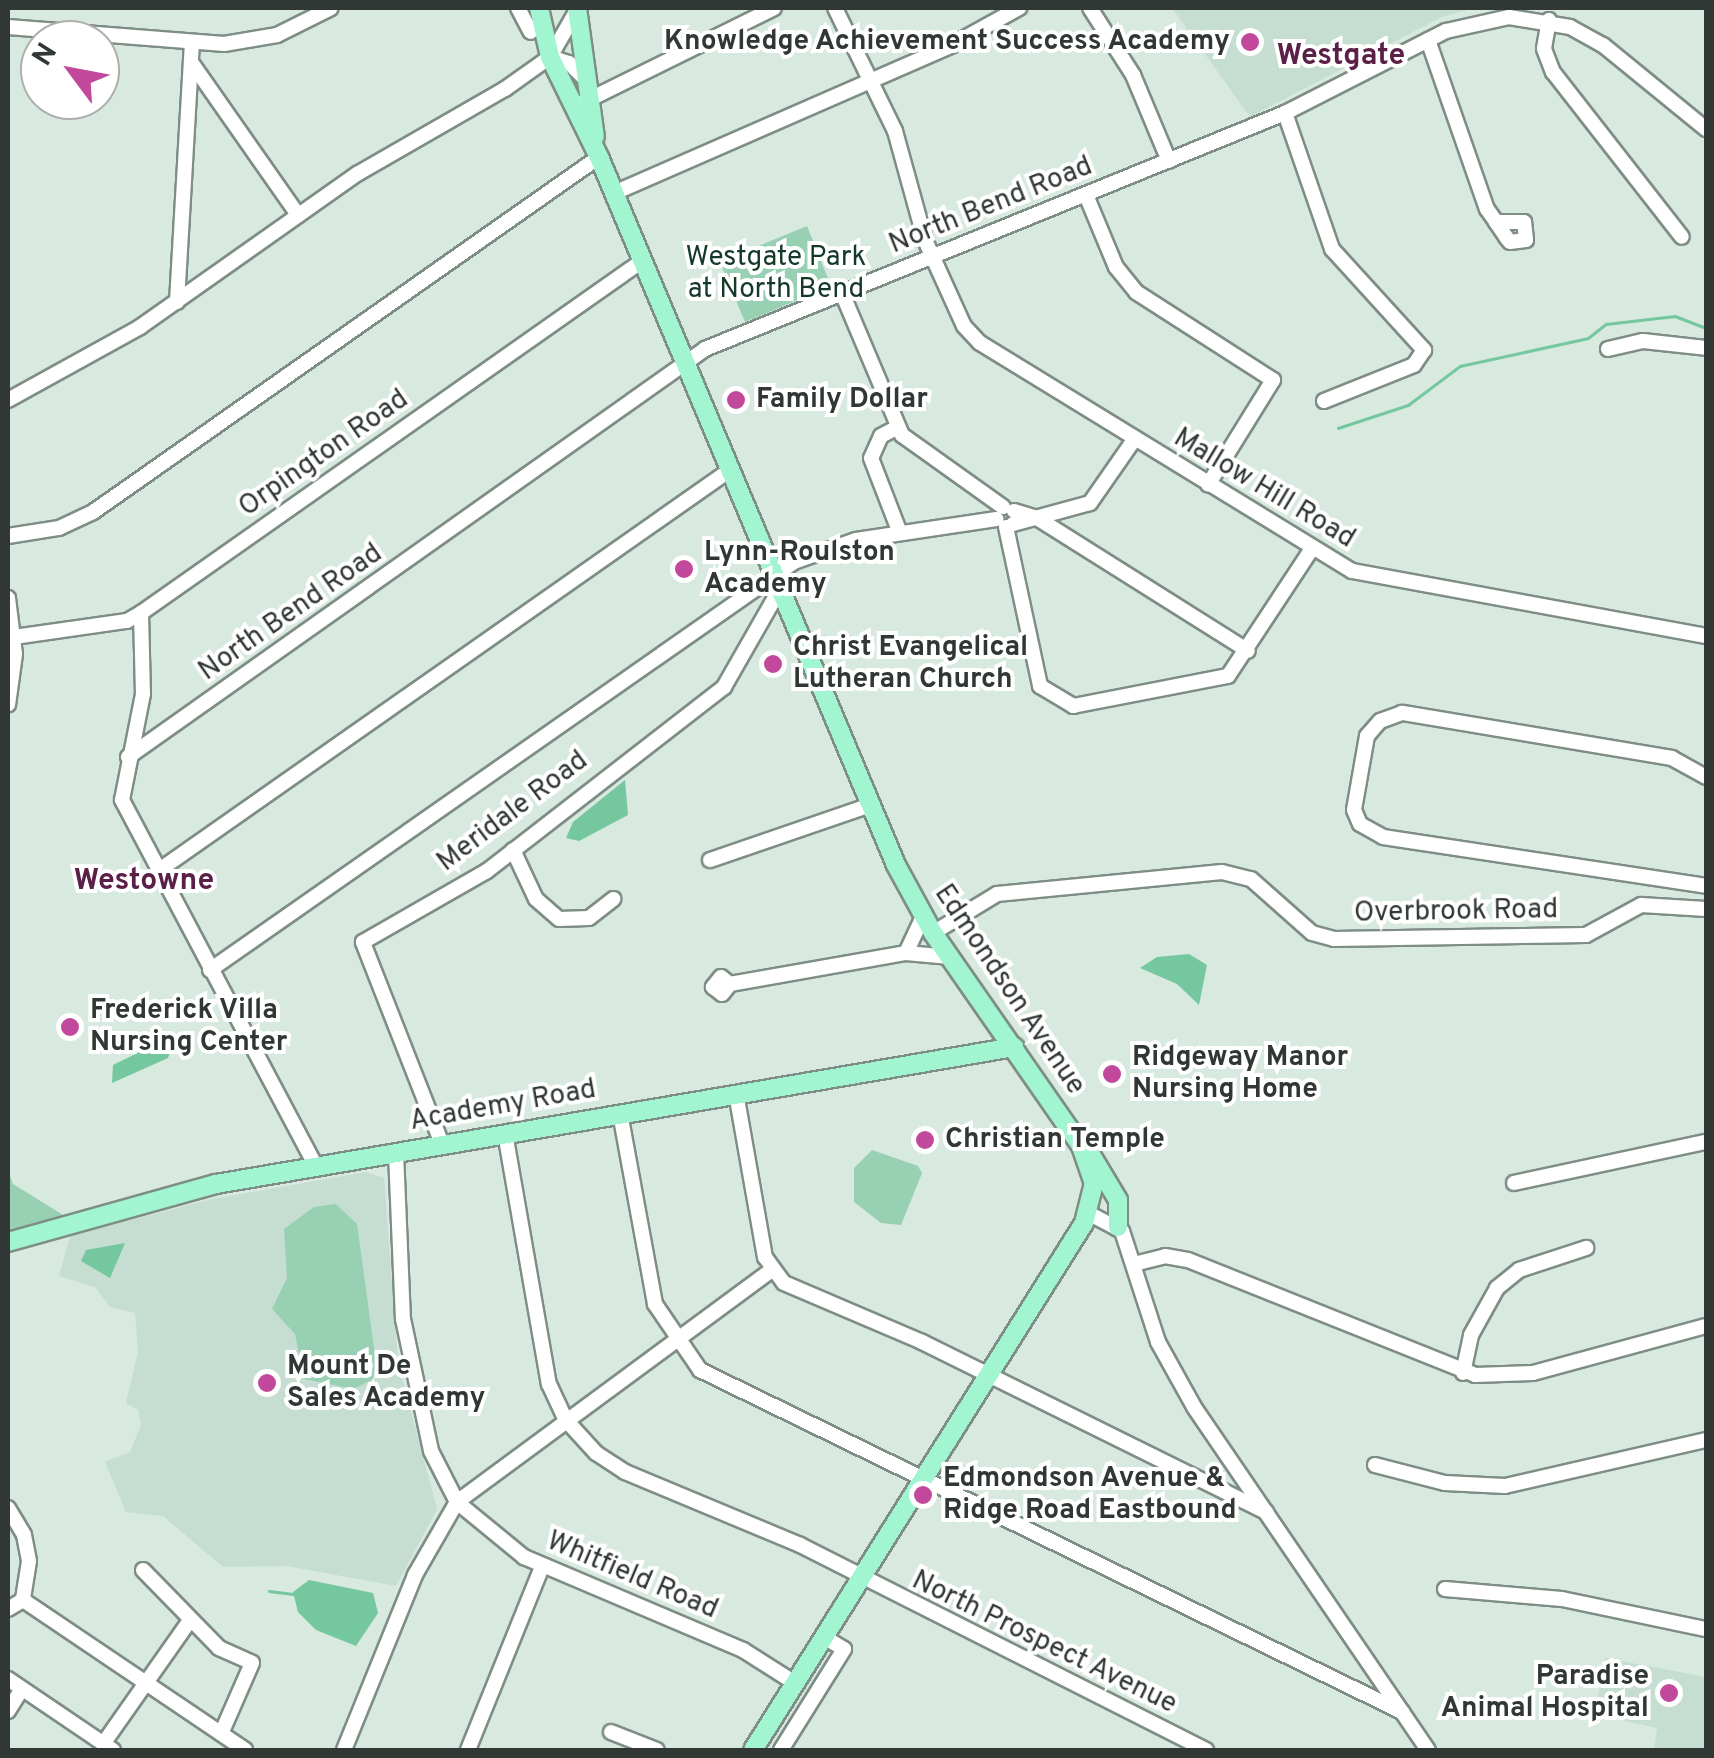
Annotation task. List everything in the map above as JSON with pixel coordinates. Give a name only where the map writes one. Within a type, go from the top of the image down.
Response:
[{"type":"main road","name":"Edmondson Avenue","points":[[539,8],[550,57],[580,103],[642,261],[872,805],[928,925],[1080,1146],[1094,1183],[1090,1214]]},
{"type":"main road","name":"Edmondson Avenue","points":[[577,8],[584,78],[580,103]]},
{"type":"main road","name":"Academy Road","points":[[8,1242],[167,1196],[316,1167],[1014,1047]]},
{"type":"main road","points":[[1080,1146],[1113,1190],[1118,1227]]},
{"type":"main road","points":[[753,1750],[1090,1214]]},
{"type":"street","points":[[8,28],[192,42],[268,38],[330,8]]},
{"type":"street","points":[[518,8],[531,32]]},
{"type":"street","points":[[8,400],[177,302],[298,215],[550,57],[577,8]]},
{"type":"street","points":[[580,103],[774,8]]},
{"type":"street","name":"Mallow Hill Road","points":[[835,8],[895,130],[933,257],[971,335],[1311,550],[1392,582],[1706,636]]},
{"type":"street","points":[[614,193],[872,80],[1019,8]]},
{"type":"street","points":[[1090,8],[1133,75],[1169,161]]},
{"type":"street","name":"North Bend Road","points":[[128,758],[705,349],[1285,113],[1428,40],[1479,19],[1527,12],[1603,45],[1706,129]]},
{"type":"street","points":[[1548,20],[1544,49],[1553,72],[1682,236]]},
{"type":"street","points":[[1428,40],[1496,222]]},
{"type":"street","points":[[177,302],[192,42]]},
{"type":"street","points":[[550,57],[570,62],[584,78]]},
{"type":"street","points":[[191,62],[298,215]]},
{"type":"street","points":[[1285,113],[1332,250],[1424,350],[1414,366],[1324,401]]},
{"type":"street","points":[[8,536],[60,528],[93,512],[599,157]]},
{"type":"street","points":[[1086,194],[1116,267],[1136,292],[1273,380],[1208,486]]},
{"type":"street","name":"Orpington Road","points":[[14,637],[127,621],[141,613],[642,261]]},
{"type":"street","points":[[842,293],[896,428],[1006,517],[1040,686],[1064,705],[1218,682],[1248,651],[1311,550]]},
{"type":"street","points":[[1608,349],[1643,342],[1706,348]]},
{"type":"street","points":[[896,428],[881,436],[871,458],[900,533]]},
{"type":"street","points":[[210,970],[777,582],[833,548],[900,533],[1062,513],[1100,495],[1134,440]]},
{"type":"street","points":[[158,871],[730,470]]},
{"type":"street","points":[[1062,513],[1068,541]]},
{"type":"street","points":[[1037,518],[1248,651]]},
{"type":"street","name":"Meridale Road","points":[[442,1144],[363,942],[513,850],[724,687],[777,582]]},
{"type":"street","points":[[8,598],[14,637],[8,705]]},
{"type":"street","points":[[141,613],[144,694],[122,800],[316,1167]]},
{"type":"street","points":[[1705,909],[1706,887],[1382,837],[1360,824],[1354,798],[1367,736],[1380,721],[1402,712],[1672,758],[1706,777]]},
{"type":"street","points":[[710,860],[872,805]]},
{"type":"street","points":[[513,850],[536,899],[559,918],[589,918],[612,898]]},
{"type":"street","name":"Overbrook Road","points":[[928,925],[997,894],[1222,872],[1250,878],[1312,932],[1334,940],[1586,935],[1642,905],[1705,909]]},
{"type":"street","points":[[906,953],[928,925]]},
{"type":"street","points":[[730,984],[906,953],[950,957]]},
{"type":"street","points":[[736,1093],[770,1271],[797,1290],[922,1342],[986,1379],[1266,1512]]},
{"type":"street","points":[[620,1113],[650,1286],[674,1340],[718,1382],[871,1448],[924,1479],[1402,1712]]},
{"type":"street","points":[[505,1133],[543,1360],[565,1419]]},
{"type":"street","points":[[1514,1183],[1706,1142]]},
{"type":"street","name":"Whitfield Road","points":[[396,1152],[406,1335],[431,1451],[457,1502],[542,1566],[743,1650],[796,1682]]},
{"type":"street","points":[[1090,1214],[1118,1227],[1166,1358],[1428,1750]]},
{"type":"street","points":[[1463,1373],[1478,1318],[1496,1288],[1520,1270],[1586,1248]]},
{"type":"street","points":[[1134,1264],[1165,1256],[1188,1260],[1463,1373],[1533,1373],[1706,1326]]},
{"type":"street","points":[[344,1750],[414,1575],[457,1502],[770,1271]]},
{"type":"street","name":"North Prospect Avenue","points":[[565,1419],[596,1453],[625,1472],[800,1545],[860,1580],[1206,1750]]},
{"type":"street","points":[[1375,1466],[1445,1483],[1505,1486],[1548,1481],[1642,1450],[1706,1440]]},
{"type":"street","points":[[8,1508],[28,1548],[23,1600]]},
{"type":"street","points":[[468,1750],[542,1566]]},
{"type":"street","points":[[143,1570],[219,1648],[252,1663],[221,1734]]},
{"type":"street","points":[[1445,1589],[1562,1599],[1706,1629]]},
{"type":"street","points":[[8,1610],[23,1600]]},
{"type":"street","points":[[23,1600],[246,1750]]},
{"type":"street","points":[[8,1680],[108,1747],[146,1682],[190,1620]]},
{"type":"street","points":[[781,1750],[844,1649],[824,1637]]},
{"type":"street","points":[[8,1711],[22,1689]]},
{"type":"street","points":[[612,1732],[658,1750]]},
{"type":"shaded area","points":[[1172,8],[1473,8],[1442,17],[1250,117]]},
{"type":"shaded area","points":[[625,780],[628,815],[579,841],[566,838],[573,822]]},
{"type":"shaded area","points":[[1189,954],[1207,965],[1199,1005],[1177,984],[1140,968],[1157,957]]},
{"type":"shaded area","points":[[160,1042],[172,1046],[168,1058],[112,1083],[113,1065]]},
{"type":"shaded area","name":"Mount De Sales Academy","points":[[366,1172],[384,1178],[398,1363],[437,1509],[396,1586],[287,1566],[223,1567],[163,1516],[126,1512],[105,1462],[130,1452],[141,1425],[138,1410],[126,1403],[138,1352],[135,1313],[110,1307],[95,1287],[59,1276],[70,1236],[212,1199]]},
{"type":"shaded area","points":[[125,1243],[110,1278],[81,1261],[86,1250]]},
{"type":"shaded area","points":[[309,1580],[373,1593],[378,1613],[356,1646],[316,1630],[298,1612],[293,1592]]},
{"type":"shaded area","points":[[1605,1658],[1706,1677],[1706,1750],[1654,1750],[1657,1728],[1595,1714]]},
{"type":"green space","name":"Westgate Park at North Bend","points":[[807,226],[831,286],[745,322],[720,262]]},
{"type":"green space","points":[[872,1150],[918,1166],[922,1173],[901,1225],[881,1223],[854,1202],[854,1168]]},
{"type":"green space","points":[[8,1171],[13,1184],[68,1218],[8,1234]]},
{"type":"green space","points":[[336,1204],[357,1224],[376,1363],[373,1379],[353,1389],[304,1379],[295,1334],[272,1309],[287,1278],[284,1229],[314,1207]]},
{"type":"waterway","points":[[1338,428],[1408,405],[1460,366],[1588,338],[1606,324],[1675,316],[1706,328]]},
{"type":"waterway","points":[[269,1591],[293,1594]]},
{"type":"place","name":"Knowledge Achievement Success Academy","points":[[1250,42]]},
{"type":"place","name":"Family Dollar","points":[[736,400]]},
{"type":"place","name":"Lynn-Roulston Academy","points":[[684,569]]},
{"type":"place","name":"Christ Evangelical Lutheran Church","points":[[773,664]]},
{"type":"place","name":"Frederick Villa Nursing Center","points":[[70,1027]]},
{"type":"place","name":"Ridgeway Manor Nursing Home","points":[[1112,1074]]},
{"type":"place","name":"Christian Temple","points":[[925,1140]]},
{"type":"place","name":"Mount De Sales Academy","points":[[267,1383]]},
{"type":"place","name":"Edmondson Avenue & Ridge Road Eastbound","points":[[923,1495]]},
{"type":"place","name":"Paradise Animal Hospital","points":[[1669,1693]]},
{"type":"district","name":"Westgate","points":[[1341,57]]},
{"type":"district","name":"Westowne","points":[[144,882]]}]
